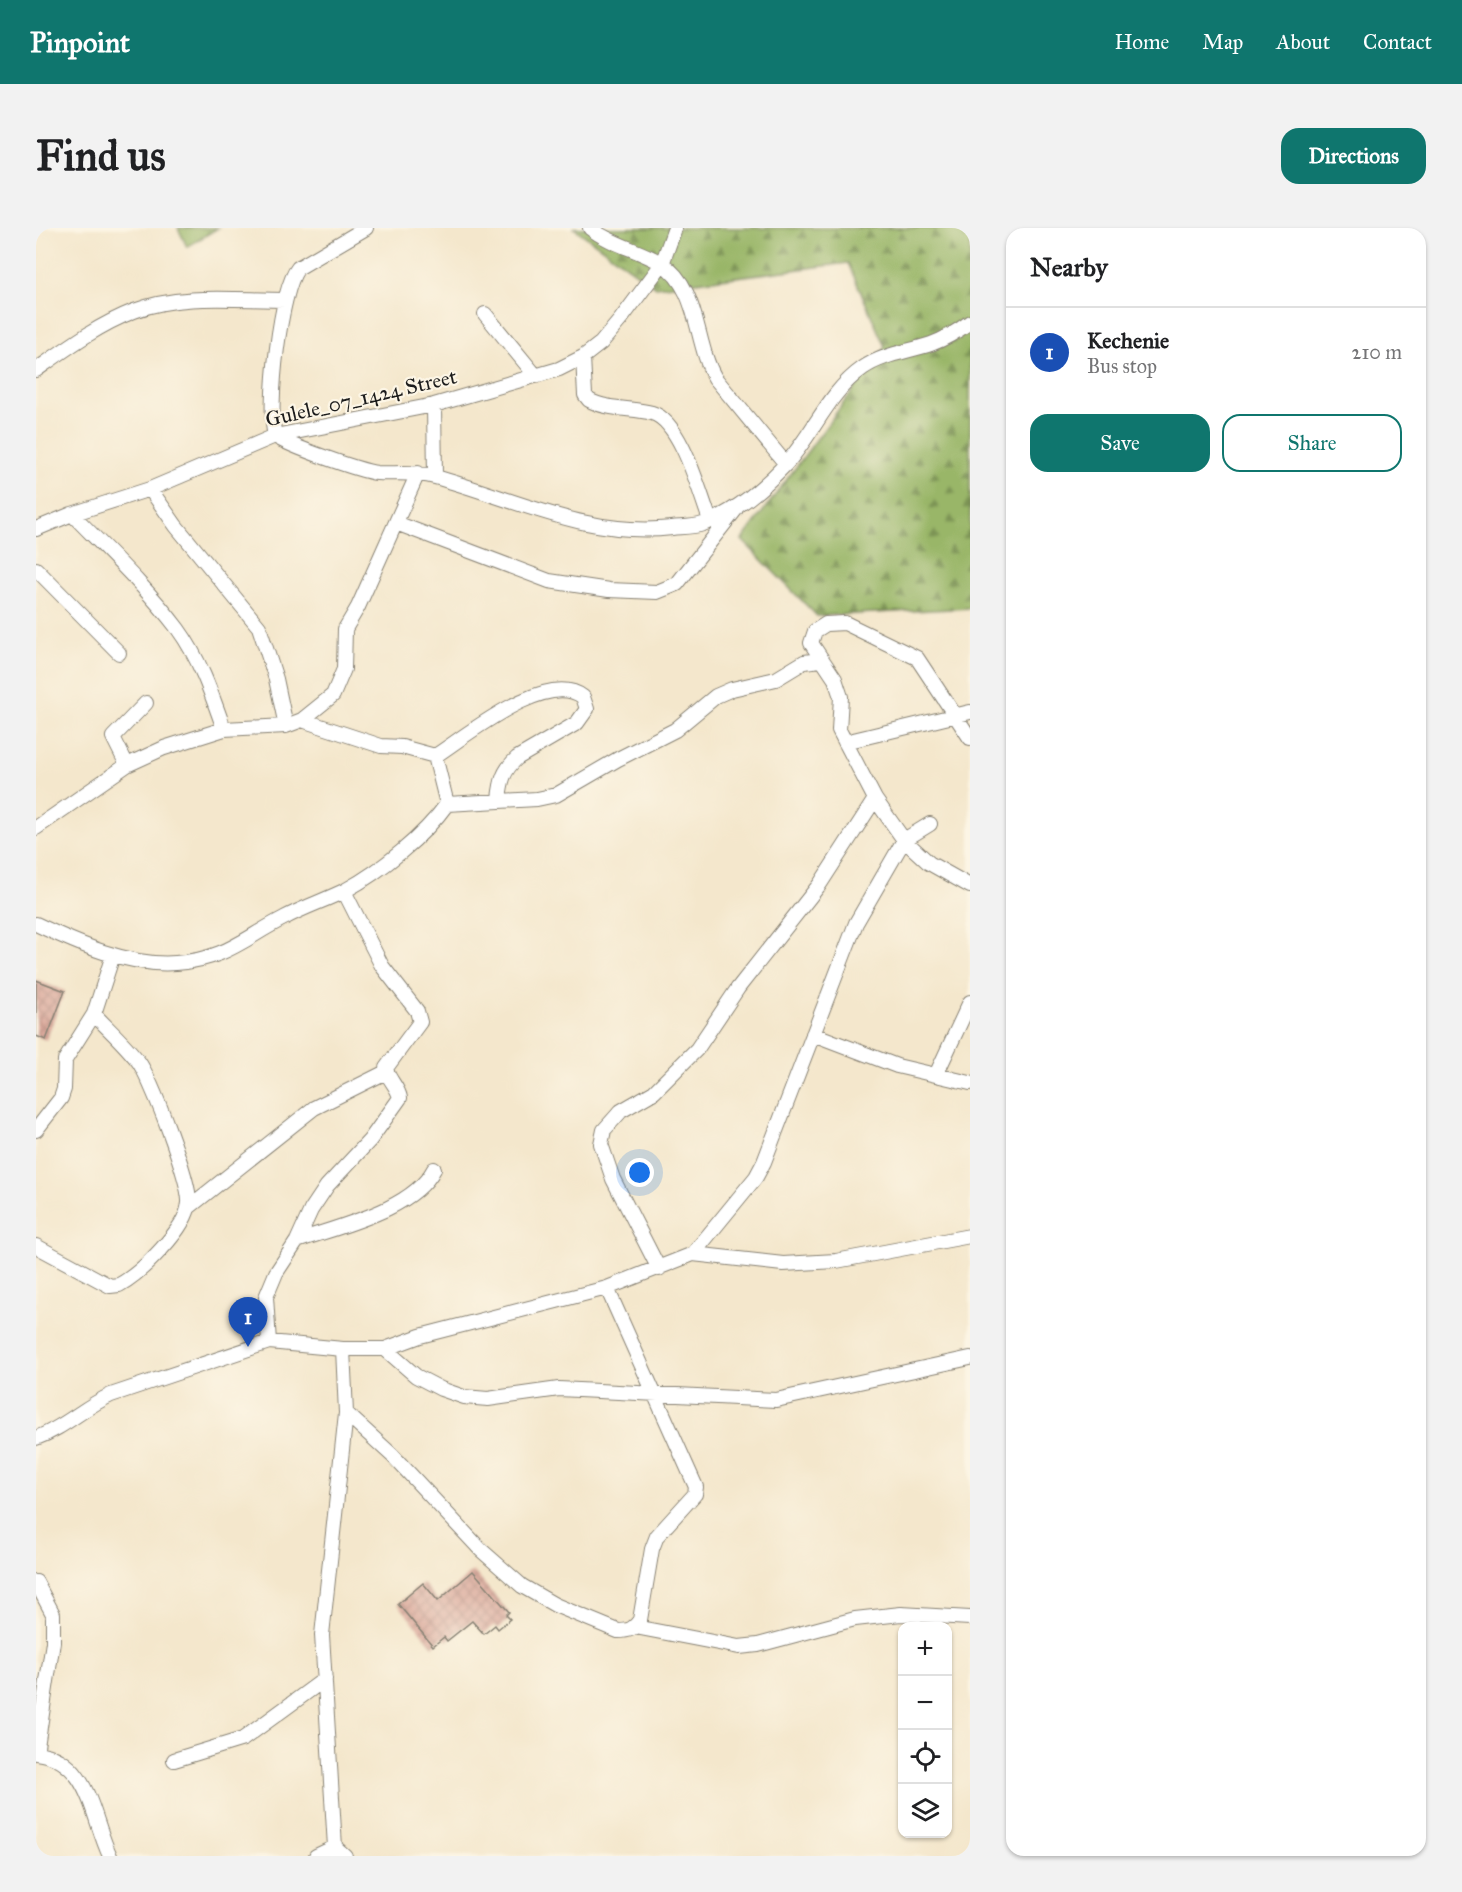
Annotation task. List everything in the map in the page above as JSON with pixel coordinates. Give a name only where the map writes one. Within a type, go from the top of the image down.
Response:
[{"type":"street","points":[[366,228],[298,268],[291,277],[285,300],[271,415],[275,436],[353,467],[375,472],[418,473],[435,477],[534,510],[581,522],[657,530],[702,524],[740,505]]},
{"type":"street","name":"Gulele_07_1424 Street","points":[[36,529],[72,514],[150,489],[275,436],[434,405],[559,369],[583,357],[614,327],[662,264],[675,228]]},
{"type":"street","points":[[594,229],[662,264],[680,284],[694,308],[703,352],[715,378],[786,464]]},
{"type":"street","points":[[36,370],[92,330],[135,310],[181,301],[285,300]]},
{"type":"street","points":[[485,314],[536,376]]},
{"type":"street","points":[[396,523],[549,581],[609,590],[657,592],[677,584],[740,505],[786,464],[845,383],[863,368],[885,356],[930,344],[955,333],[970,322]]},
{"type":"street","points":[[583,357],[585,395],[589,400],[654,413],[666,421],[681,443],[710,520]]},
{"type":"street","points":[[434,405],[435,477]]},
{"type":"street","points":[[36,828],[127,765],[164,748],[224,729],[286,726],[302,720],[333,695],[341,678],[345,628],[358,607],[418,473]]},
{"type":"street","points":[[150,489],[200,556],[259,627],[276,679],[286,726]]},
{"type":"street","points":[[72,514],[128,571],[178,630],[201,670],[224,729]]},
{"type":"street","points":[[36,569],[119,654]]},
{"type":"street","points":[[970,738],[917,658],[845,623],[826,624],[815,631],[811,643],[835,679],[841,697],[839,729],[875,799],[904,840],[929,863],[970,886]]},
{"type":"street","points":[[447,804],[499,799],[537,799],[556,795],[618,759],[675,730],[716,696],[745,684],[782,677],[804,662],[822,660]]},
{"type":"street","points":[[302,720],[381,746],[402,747],[435,756],[504,712],[541,692],[565,689],[583,697],[587,709],[577,723],[517,758],[508,766],[502,776],[499,799]]},
{"type":"street","points":[[127,765],[112,737],[146,703]]},
{"type":"street","points":[[844,742],[970,712]]},
{"type":"street","points":[[36,924],[67,939],[113,955],[175,964],[208,958],[248,941],[306,906],[344,891],[384,865],[438,817],[447,804],[435,756]]},
{"type":"street","points":[[659,1269],[610,1172],[602,1144],[604,1130],[621,1111],[654,1092],[697,1049],[738,988],[820,884],[875,799]]},
{"type":"street","points":[[36,1438],[68,1423],[94,1403],[111,1395],[269,1342],[343,1349],[386,1349],[420,1336],[608,1288],[693,1254],[764,1162],[856,923],[904,840],[930,824]]},
{"type":"street","points":[[36,1246],[110,1286],[119,1285],[170,1239],[188,1208],[309,1112],[386,1072],[416,1029],[420,1017],[382,966],[344,891]]},
{"type":"street","points":[[36,1130],[61,1098],[64,1089],[65,1060],[94,1014],[113,955]]},
{"type":"street","points":[[936,1075],[970,1002]]},
{"type":"street","points":[[94,1014],[139,1062],[151,1084],[189,1192],[188,1208]]},
{"type":"street","points":[[813,1034],[897,1066],[970,1083]]},
{"type":"street","points":[[269,1342],[266,1297],[276,1273],[297,1241],[311,1210],[327,1186],[370,1140],[400,1098],[396,1085],[386,1072]]},
{"type":"street","points":[[297,1241],[388,1208],[421,1188],[434,1169]]},
{"type":"street","points":[[693,1254],[783,1264],[836,1261],[970,1236]]},
{"type":"street","points":[[608,1288],[696,1487],[695,1494],[657,1536],[652,1549],[640,1620],[635,1627]]},
{"type":"street","points":[[316,1856],[340,1852],[322,1635],[346,1413],[343,1349]]},
{"type":"street","points":[[386,1349],[416,1376],[464,1397],[488,1399],[559,1389],[655,1393],[754,1401],[777,1400],[970,1358]]},
{"type":"street","points":[[346,1413],[393,1456],[481,1550],[522,1586],[555,1605],[618,1632],[635,1627],[739,1647],[758,1645],[855,1619],[902,1614],[970,1618]]},
{"type":"street","points":[[36,1582],[53,1614],[53,1642],[36,1753],[53,1755],[63,1761],[79,1777],[110,1856]]},
{"type":"street","points":[[174,1760],[243,1739],[325,1679]]},
{"type":"green space","points":[[178,228],[218,228],[187,247]]},
{"type":"green space","points":[[574,228],[970,228],[970,608],[817,616],[742,540],[885,347],[848,263],[656,287]]},
{"type":"building","points":[[36,980],[65,991],[46,1040],[36,1036]]},
{"type":"building","points":[[473,1571],[509,1612],[506,1615],[510,1619],[498,1629],[495,1625],[484,1634],[472,1621],[447,1641],[444,1637],[433,1646],[398,1604],[423,1583],[438,1601]]},
{"type":"place","name":"Kechenie","points":[[248,1347]]}]
